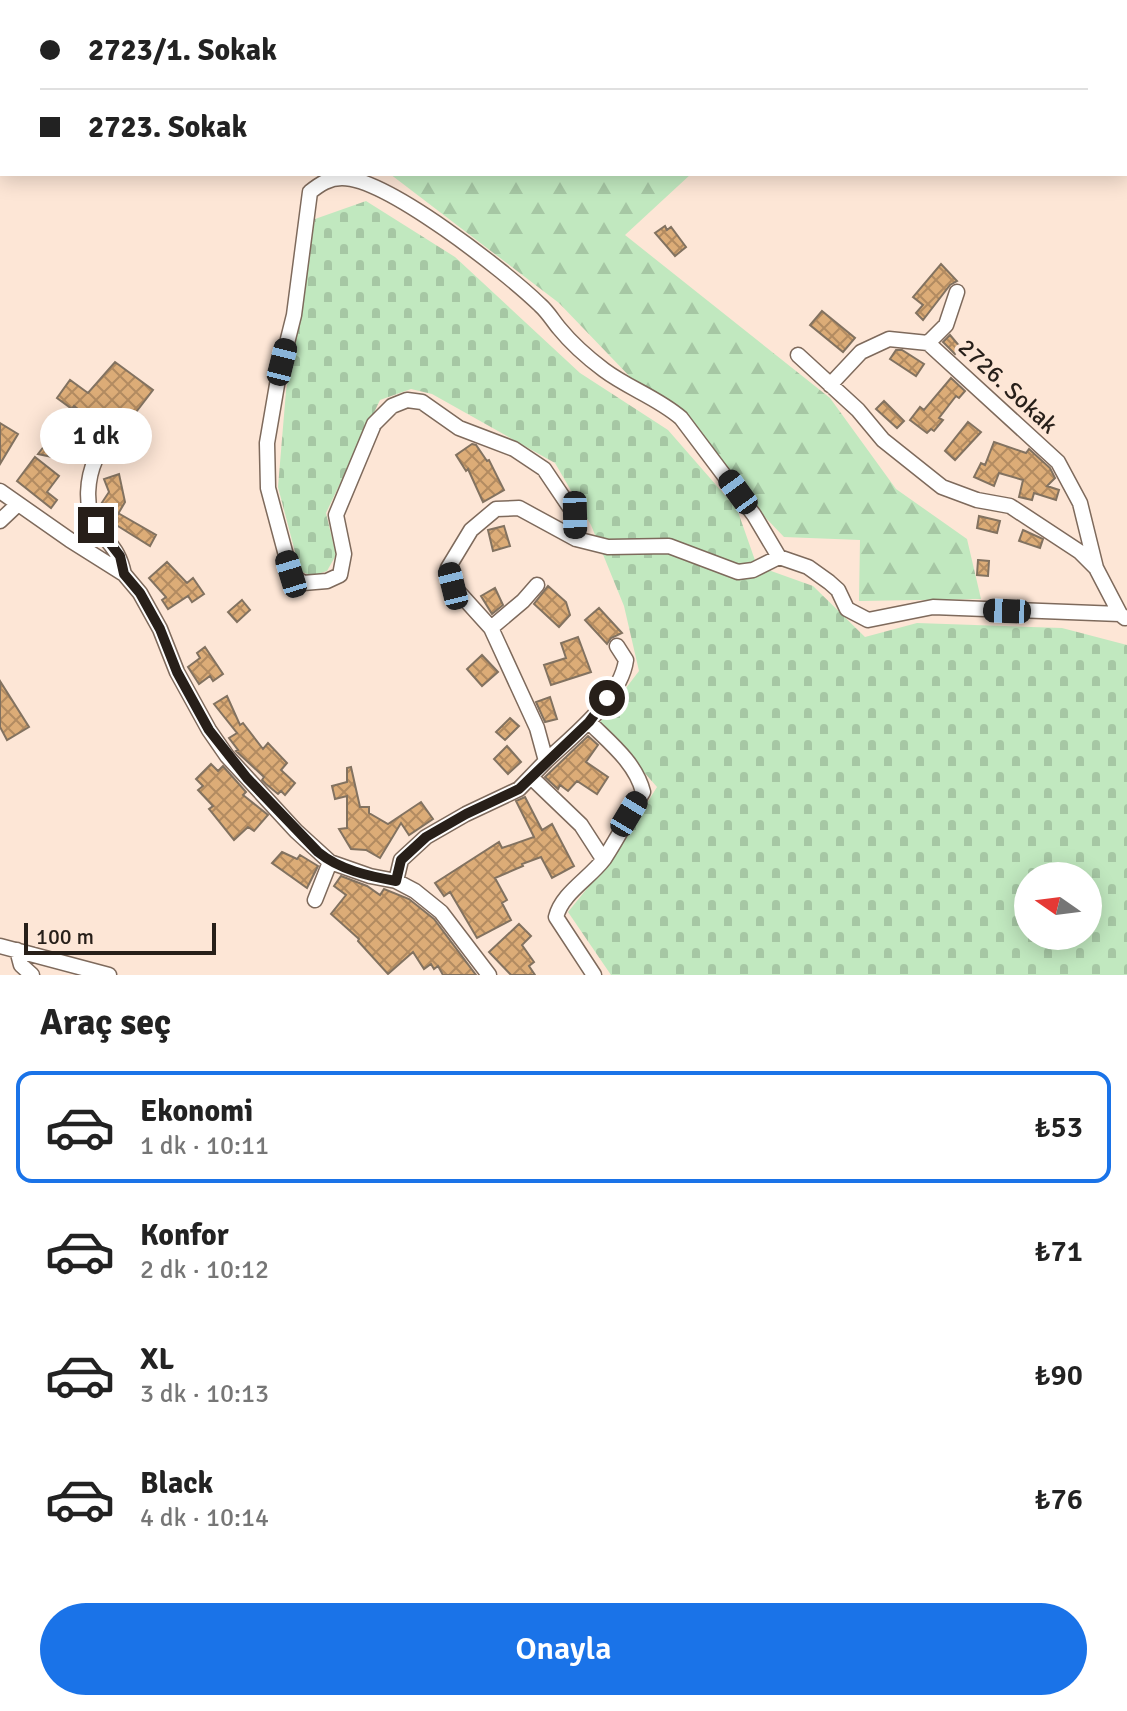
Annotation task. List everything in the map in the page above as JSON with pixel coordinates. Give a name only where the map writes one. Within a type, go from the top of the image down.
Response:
[{"type":"street","points":[[576,539],[575,515],[544,469],[514,449],[459,428],[422,402],[407,400],[392,406],[374,424],[336,515],[344,554],[340,575],[327,581],[303,583],[291,574],[268,488],[267,443],[278,379],[294,315],[310,192],[318,185],[333,178],[365,184],[421,214],[507,275],[544,308],[572,343],[605,371],[681,418],[754,515],[779,557],[808,567],[818,574],[838,590],[847,609],[868,620],[933,607],[1124,616]]},
{"type":"street","points":[[928,343],[946,325],[957,292]]},
{"type":"street","name":"2726. Sokak","points":[[830,385],[861,352],[889,339],[928,343],[1058,462],[1080,503],[1096,568]]},
{"type":"street","name":"2726. Sokak","points":[[798,355],[858,410],[883,440],[942,487],[977,500],[1010,506],[1080,552],[1096,568],[1124,616]]},
{"type":"street","points":[[118,427],[96,457],[88,486],[96,525],[120,556],[124,574]]},
{"type":"street","points":[[0,491],[124,574],[154,617],[177,672],[218,743],[296,831],[330,862],[396,881],[415,891],[441,912],[489,975]]},
{"type":"street","points":[[0,521],[18,504]]},
{"type":"street","points":[[546,761],[537,728],[491,628],[453,586],[448,568],[471,530],[496,509],[519,508],[576,539],[608,547],[669,546],[738,572],[753,570],[779,557]]},
{"type":"street","points":[[491,628],[537,585]]},
{"type":"street","points":[[396,881],[401,860],[426,837],[519,789],[589,722],[624,674],[626,660],[617,646]]},
{"type":"street","points":[[589,722],[622,755],[643,792],[603,859],[559,903],[556,917],[594,975]]},
{"type":"street","points":[[531,777],[581,825],[603,859]]},
{"type":"street","points":[[315,900],[330,862]]},
{"type":"street","points":[[0,946],[109,975]]},
{"type":"street","points":[[17,950],[21,965],[32,975]]},
{"type":"green space","points":[[393,176],[689,176],[625,235],[830,398],[896,489],[967,539],[981,599],[859,601],[860,540],[784,537],[559,303]]},
{"type":"green space","points":[[366,201],[455,257],[580,373],[668,430],[737,509],[757,566],[813,586],[865,637],[917,623],[1062,628],[1127,645],[1127,975],[611,975],[568,912],[615,854],[657,787],[600,722],[639,671],[624,606],[591,525],[555,463],[432,394],[411,389],[380,400],[326,513],[336,555],[327,571],[312,576],[300,571],[278,487],[286,391],[315,219]]},
{"type":"building","points":[[665,226],[667,230],[671,227],[686,247],[675,256],[655,233]]},
{"type":"building","points":[[941,264],[957,281],[950,285],[923,320],[916,313],[923,305],[913,297]]},
{"type":"building","points":[[822,311],[855,338],[843,352],[810,325]]},
{"type":"building","points":[[950,335],[961,348],[955,354],[943,342]]},
{"type":"building","points":[[896,350],[902,350],[924,364],[916,376],[890,359]]},
{"type":"building","points":[[115,362],[153,390],[130,420],[146,434],[133,450],[121,439],[128,427],[123,419],[113,418],[100,434],[92,428],[96,423],[74,406],[72,409],[57,398],[70,380],[88,393]]},
{"type":"building","points":[[951,378],[965,391],[959,398],[956,396],[939,418],[943,420],[934,431],[931,429],[927,433],[910,420],[920,407],[924,410]]},
{"type":"building","points":[[884,401],[904,421],[897,428],[876,409]]},
{"type":"building","points":[[968,422],[981,432],[955,460],[945,451]]},
{"type":"building","points":[[0,423],[18,434],[0,464]]},
{"type":"building","points":[[55,432],[66,434],[62,459],[38,454]]},
{"type":"building","points":[[994,442],[1026,453],[1029,449],[1050,468],[1055,478],[1047,486],[1059,490],[1056,500],[1034,493],[1032,500],[1019,497],[1023,480],[999,473],[994,486],[974,477],[981,463],[985,465]]},
{"type":"building","points":[[472,444],[489,460],[504,490],[483,502],[468,469],[466,471],[456,455]]},
{"type":"building","points":[[35,457],[59,476],[47,492],[57,500],[51,508],[17,481]]},
{"type":"building","points":[[119,474],[125,502],[114,521],[102,514],[99,507],[109,492],[104,479]]},
{"type":"building","points":[[118,513],[156,535],[150,546],[113,523]]},
{"type":"building","points":[[979,516],[1000,521],[997,533],[977,528]]},
{"type":"building","points":[[504,526],[510,546],[493,551],[488,530]]},
{"type":"building","points":[[1023,530],[1043,539],[1040,548],[1019,541]]},
{"type":"building","points":[[978,560],[989,561],[988,576],[977,575]]},
{"type":"building","points":[[167,562],[187,583],[193,578],[204,594],[192,602],[188,596],[168,609],[162,600],[166,597],[149,578]]},
{"type":"building","points":[[548,586],[566,602],[570,615],[559,627],[534,604]]},
{"type":"building","points":[[495,588],[503,605],[492,614],[481,596]]},
{"type":"building","points":[[242,600],[250,610],[237,622],[228,612]]},
{"type":"building","points":[[599,608],[622,633],[611,638],[607,644],[585,620]]},
{"type":"building","points":[[578,637],[591,672],[551,685],[544,665],[566,658],[561,643]]},
{"type":"building","points":[[205,647],[223,674],[213,681],[210,676],[199,684],[188,667],[200,658],[197,653]]},
{"type":"building","points":[[482,655],[498,672],[482,686],[467,669]]},
{"type":"building","points":[[0,681],[29,727],[7,740],[0,727]]},
{"type":"building","points":[[227,696],[240,725],[243,723],[263,749],[268,743],[287,763],[281,770],[295,783],[285,795],[281,791],[278,794],[266,784],[262,780],[264,777],[236,751],[229,738],[237,733],[214,704]]},
{"type":"building","points":[[550,697],[557,719],[545,722],[536,702]]},
{"type":"building","points":[[510,718],[519,726],[505,740],[496,732]]},
{"type":"building","points":[[588,736],[598,745],[586,762],[608,777],[597,794],[577,781],[568,791],[560,785],[558,789],[545,777]]},
{"type":"building","points":[[507,746],[521,762],[508,774],[494,759]]},
{"type":"building","points":[[211,764],[218,771],[223,766],[246,792],[243,795],[268,815],[254,831],[248,827],[234,840],[209,809],[213,806],[198,790],[203,786],[196,779]]},
{"type":"building","points":[[351,767],[360,807],[369,807],[369,813],[388,824],[421,802],[433,819],[409,835],[401,823],[380,858],[366,850],[351,849],[339,829],[347,828],[347,796],[335,799],[332,786],[347,782],[347,768]]},
{"type":"building","points":[[525,797],[542,830],[552,824],[574,866],[552,878],[541,857],[495,878],[507,900],[502,903],[511,920],[477,938],[450,892],[444,896],[435,883],[499,842],[502,848],[534,837],[516,801]]},
{"type":"building","points":[[282,852],[297,859],[300,855],[318,866],[307,888],[272,863]]},
{"type":"building","points":[[341,876],[380,895],[384,889],[409,899],[434,919],[476,975],[443,975],[438,966],[434,969],[431,964],[424,969],[413,952],[388,974],[359,939],[331,914],[346,895],[334,886]]},
{"type":"building","points":[[519,924],[531,936],[522,945],[534,962],[529,966],[535,975],[511,975],[489,952]]},
{"type":"route","points":[[96,525],[120,556],[124,574],[140,593],[160,629],[177,672],[227,756],[318,852],[330,862],[370,876],[396,881],[401,860],[426,837],[519,789],[589,722],[607,698]]}]
